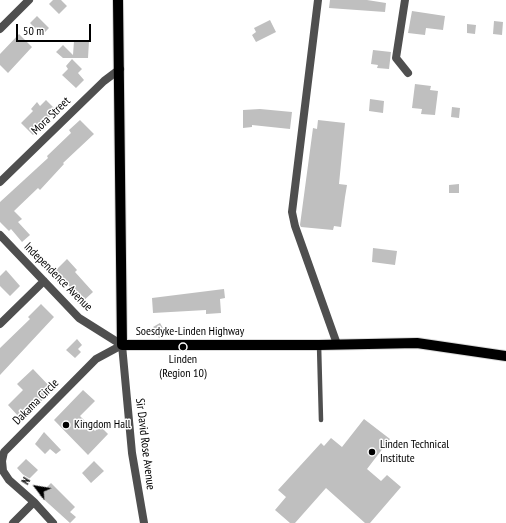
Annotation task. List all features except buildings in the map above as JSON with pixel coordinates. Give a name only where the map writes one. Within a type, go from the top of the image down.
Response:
[{"type":"main road","name":"Soesdyke-Linden Highway","points":[[118,0],[122,345],[319,345],[417,343],[506,356]]},
{"type":"street","points":[[0,29],[29,0]]},
{"type":"street","points":[[318,0],[292,212],[295,226],[337,344]]},
{"type":"street","points":[[405,0],[396,58],[408,74]]},
{"type":"street","name":"Mora Street","points":[[0,182],[104,81],[120,69]]},
{"type":"street","name":"Independence Avenue","points":[[0,235],[79,318],[122,345]]},
{"type":"street","points":[[0,324],[44,280]]},
{"type":"street","name":"Dakama Circle","points":[[54,523],[34,502],[9,480],[3,471],[2,461],[4,452],[96,359],[122,345]]},
{"type":"street","name":"Sir David Rose Avenue","points":[[122,345],[132,453],[144,523]]},
{"type":"street","points":[[13,523],[34,502]]},
{"type":"lane","points":[[319,345],[321,420]]},
{"type":"place","name":"Linden (Region 10)","points":[[183,347]]},
{"type":"place","name":"Kingdom Hall","points":[[66,425]]},
{"type":"place","name":"Linden Technical Institute","points":[[372,452]]}]
